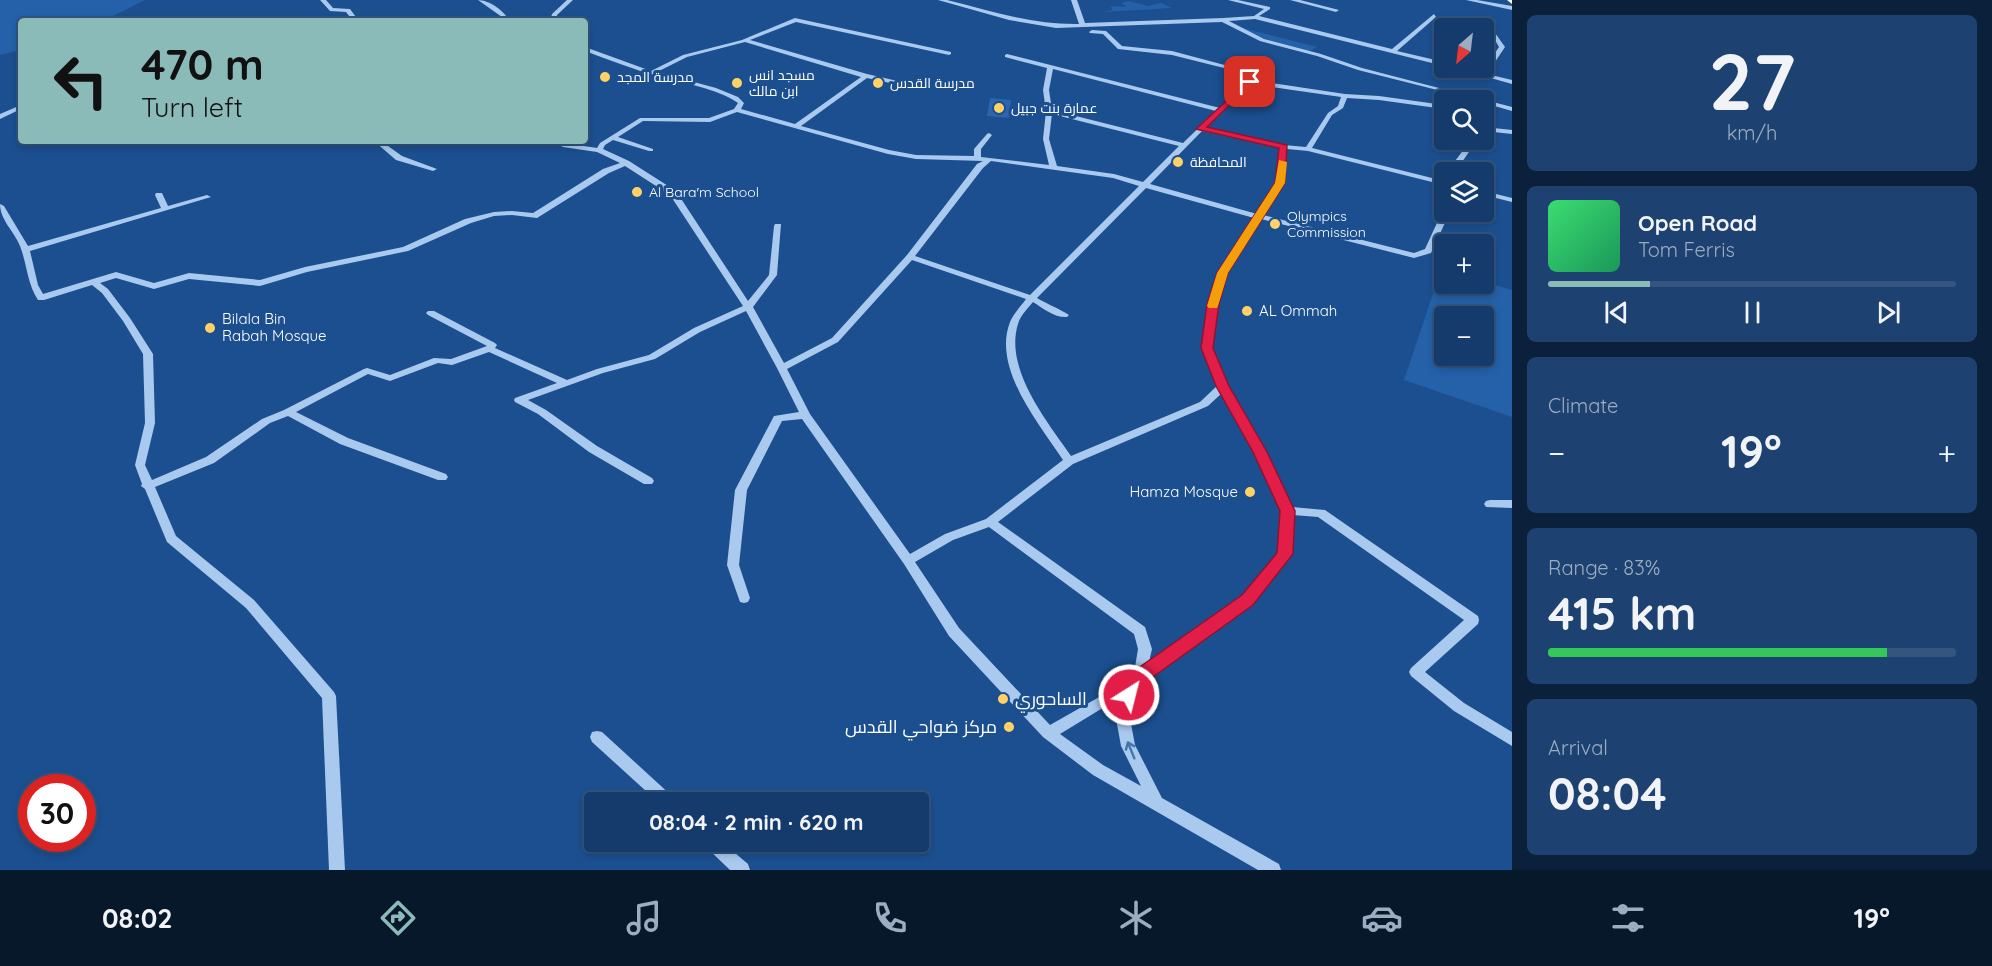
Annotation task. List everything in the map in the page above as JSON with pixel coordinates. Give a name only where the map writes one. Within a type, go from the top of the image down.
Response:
[{"type":"street","points":[[323,0],[332,10],[348,10],[355,18]]},
{"type":"street","points":[[481,0],[505,18]]},
{"type":"street","points":[[554,18],[570,0]]},
{"type":"street","points":[[941,0],[1026,22],[1083,26],[1255,17],[1434,61]]},
{"type":"street","points":[[1074,0],[1078,19],[1083,26]]},
{"type":"street","points":[[1231,0],[1268,8],[1255,17]]},
{"type":"street","points":[[1293,0],[1336,10]]},
{"type":"street","points":[[1469,0],[1512,8]]},
{"type":"street","points":[[1393,51],[1434,16]]},
{"type":"street","points":[[983,17],[1037,29],[1104,32],[1120,48],[1172,54],[1225,66],[1234,69],[1250,82],[1434,106]]},
{"type":"street","points":[[651,73],[685,56],[746,41],[795,20],[949,53]]},
{"type":"street","points":[[1222,20],[1263,40],[1319,55],[1354,68],[1440,90]]},
{"type":"street","points":[[1494,35],[1502,47],[1494,59]]},
{"type":"street","points":[[746,41],[866,76],[913,86]]},
{"type":"street","points":[[588,51],[738,99],[741,103],[737,110]]},
{"type":"street","points":[[1007,56],[1221,110]]},
{"type":"street","points":[[1050,67],[1046,90],[1049,111],[1047,139],[1054,168]]},
{"type":"street","points":[[795,127],[866,76]]},
{"type":"street","points":[[1494,77],[1512,82]]},
{"type":"street","points":[[1069,461],[1023,390],[1010,349],[1014,322],[1032,298],[1184,144],[1250,82]]},
{"type":"street","points":[[1308,149],[1330,114],[1341,107],[1345,96]]},
{"type":"street","points":[[1501,106],[1512,100]]},
{"type":"street","points":[[1494,104],[1512,108]]},
{"type":"street","points":[[0,117],[18,108]]},
{"type":"street","points":[[599,150],[602,144],[642,119],[710,120],[737,110],[888,153],[916,157],[990,159],[1114,176],[1414,256],[1428,251],[1441,222]]},
{"type":"street","points":[[1049,111],[1184,144]]},
{"type":"street","points":[[1201,129],[1284,147],[1308,149],[1434,180]]},
{"type":"street","points":[[1494,130],[1512,132]]},
{"type":"street","points":[[977,159],[978,149],[989,135]]},
{"type":"street","points":[[613,138],[651,150]]},
{"type":"street","points":[[383,144],[399,158],[433,169]]},
{"type":"street","points":[[561,144],[599,150],[673,193],[748,307],[782,368],[805,416],[908,561],[954,632],[1048,733],[1098,770],[1273,870]]},
{"type":"street","points":[[1048,733],[1106,700],[1248,600],[1285,554],[1287,511],[1260,452],[1223,386],[1207,348],[1213,304],[1223,273],[1280,183],[1284,147]]},
{"type":"street","points":[[782,368],[835,340],[910,257],[980,166],[990,159]]},
{"type":"street","points":[[0,206],[25,250],[34,285],[41,298],[116,275],[154,286],[189,276],[260,283],[305,270],[405,249],[468,221],[494,214],[512,213],[534,216],[606,171],[626,164]]},
{"type":"street","points":[[159,195],[165,209]]},
{"type":"street","points":[[1494,196],[1512,200]]},
{"type":"street","points":[[25,250],[207,197]]},
{"type":"street","points":[[648,481],[592,449],[542,412],[519,400],[652,357],[697,330],[748,307],[773,275],[778,226]]},
{"type":"street","points":[[910,257],[1032,298],[1064,315]]},
{"type":"street","points":[[94,282],[116,305],[148,354],[150,423],[140,465],[171,539],[250,604],[329,696],[337,870]]},
{"type":"street","points":[[430,313],[492,345],[489,349]]},
{"type":"street","points":[[147,486],[210,460],[266,421],[367,371],[390,378],[437,360],[452,362],[489,349],[566,383]]},
{"type":"street","points":[[908,561],[949,537],[990,522],[1069,461],[1204,404],[1223,386]]},
{"type":"street","points":[[288,412],[344,441],[442,477]]},
{"type":"street","points":[[744,598],[734,566],[741,490],[778,418],[805,416]]},
{"type":"street","points":[[1490,504],[1512,504]]},
{"type":"street","points":[[1287,511],[1321,513],[1473,620],[1416,672],[1459,707],[1512,740]]},
{"type":"street","points":[[990,522],[1140,631],[1145,649],[1140,676],[1122,713],[1128,747],[1156,803]]},
{"type":"street","points":[[597,737],[657,792]]},
{"type":"street","points":[[722,852],[742,870]]},
{"type":"shaded area","points":[[0,0],[145,0],[109,18],[18,18],[18,51],[0,55]]},
{"type":"shaded area","points":[[1130,1],[1148,6],[1161,3],[1172,8],[1104,12],[1112,10],[1111,6],[1127,7],[1121,3]]},
{"type":"shaded area","points":[[1242,28],[1317,47],[1309,51],[1258,37]]},
{"type":"shaded area","points":[[1494,285],[1512,290],[1512,417],[1404,380],[1434,291],[1434,294],[1494,294]]},
{"type":"building","name":"عمارة بنت جبيل","points":[[990,98],[1011,100],[1009,118],[987,116]]},
{"type":"slow traffic","points":[[1213,306],[1223,273],[1280,183],[1282,162]]},
{"type":"place","name":"مدرسة المجد","points":[[605,77]]},
{"type":"place","name":"مسجد انس ابن مالك","points":[[737,83]]},
{"type":"place","name":"مدرسة القدس","points":[[878,83]]},
{"type":"place","name":"عمارة بنت جبيل","points":[[999,108]]},
{"type":"place","name":"المحافظة","points":[[1178,162]]},
{"type":"place","name":"Al Bara'm School","points":[[637,192]]},
{"type":"place","name":"Olympics Commission","points":[[1275,224]]},
{"type":"place","name":"AL Ommah","points":[[1247,311]]},
{"type":"place","name":"Bilala Bin Rabah Mosque","points":[[210,328]]},
{"type":"place","name":"Hamza Mosque","points":[[1250,492]]},
{"type":"place","name":"الساحوري","points":[[1003,699]]},
{"type":"place","name":"مركز ضواحي القدس","points":[[1009,727]]},
{"type":"route","points":[[1129,695],[1140,676],[1248,600],[1285,554],[1287,511],[1260,452],[1223,386],[1207,348],[1213,304],[1223,273],[1280,183],[1284,147],[1201,129],[1250,82]]}]
